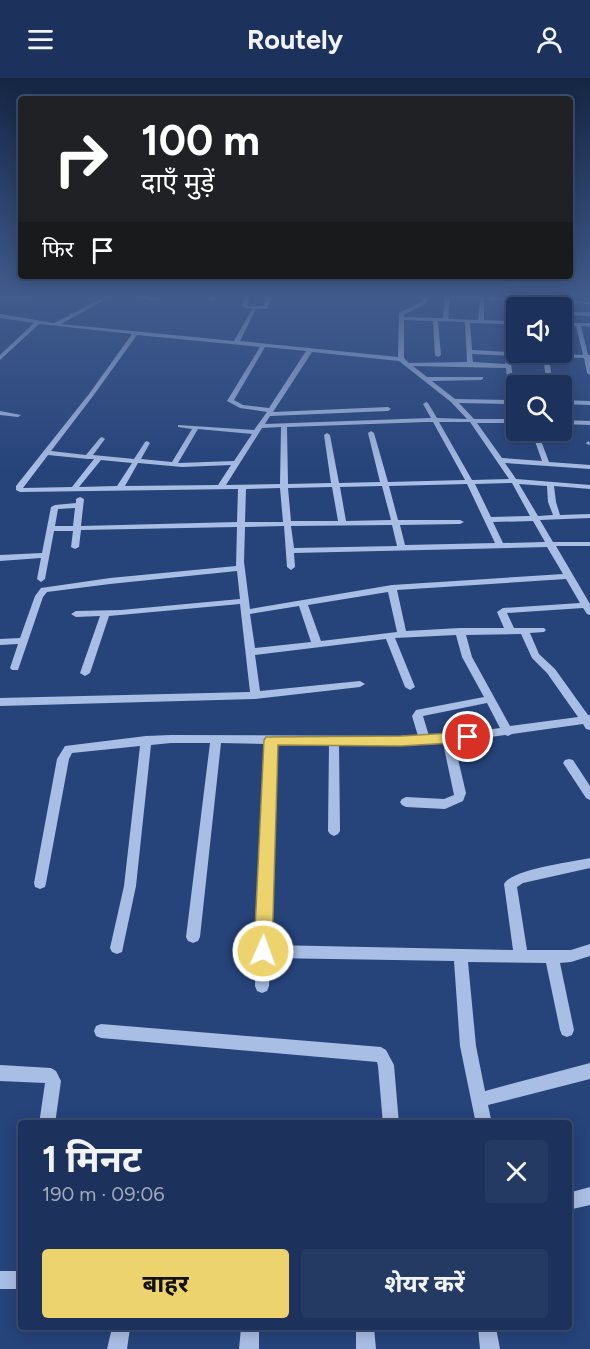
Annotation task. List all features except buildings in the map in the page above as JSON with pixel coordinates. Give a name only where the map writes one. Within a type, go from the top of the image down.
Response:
[{"type":"street","points":[[120,354],[92,395],[19,488],[20,490],[514,481],[590,487]]},
{"type":"street","points":[[258,354],[230,401],[237,406],[269,412],[388,409]]},
{"type":"street","points":[[221,486],[307,354]]},
{"type":"street","points":[[354,354],[402,359],[453,400],[472,420],[514,481],[532,517],[587,608]]},
{"type":"street","points":[[402,354],[402,359]]},
{"type":"street","points":[[469,354],[470,364]]},
{"type":"street","points":[[572,356],[588,357],[590,374]]},
{"type":"street","points":[[410,364],[509,366],[510,375]]},
{"type":"street","points":[[428,379],[481,378]]},
{"type":"street","points":[[453,400],[506,401]]},
{"type":"street","points":[[572,402],[590,403]]},
{"type":"street","points":[[426,404],[470,482],[501,545]]},
{"type":"street","points":[[0,413],[18,415]]},
{"type":"street","points":[[180,426],[258,429],[284,425],[436,420],[506,421]]},
{"type":"street","points":[[572,422],[590,423]]},
{"type":"street","points":[[284,425],[284,486],[291,567]]},
{"type":"street","points":[[177,486],[178,464],[196,427]]},
{"type":"street","points":[[371,433],[402,548]]},
{"type":"street","points":[[327,435],[342,524]]},
{"type":"street","points":[[88,457],[102,439]]},
{"type":"street","points":[[538,441],[546,464]]},
{"type":"street","points":[[120,488],[147,443]]},
{"type":"street","points":[[45,453],[178,464],[236,463]]},
{"type":"street","points":[[75,547],[79,505],[77,490],[99,458]]},
{"type":"street","points":[[499,460],[590,467]]},
{"type":"street","points":[[550,484],[552,502],[557,516]]},
{"type":"street","points":[[242,486],[241,568],[255,694]]},
{"type":"street","points":[[41,579],[55,507],[79,505]]},
{"type":"street","points":[[487,520],[590,516]]},
{"type":"street","points":[[51,529],[460,522]]},
{"type":"street","points":[[290,551],[590,544]]},
{"type":"street","points":[[0,558],[46,555]]},
{"type":"street","points":[[15,668],[39,596],[44,590],[241,568]]},
{"type":"street","points":[[246,612],[392,588],[567,576]]},
{"type":"street","points":[[392,588],[402,633]]},
{"type":"street","points":[[76,614],[105,614],[245,601]]},
{"type":"street","points":[[302,603],[317,644]]},
{"type":"street","points":[[510,630],[502,616],[502,612],[506,610],[587,608]]},
{"type":"street","points":[[85,673],[105,614]]},
{"type":"street","points":[[39,883],[65,753],[77,747],[146,740],[425,741],[588,721],[551,671],[535,656],[524,630]]},
{"type":"street","points":[[250,652],[402,633],[541,630]]},
{"type":"street","points":[[460,631],[467,657],[508,732]]},
{"type":"street","points":[[389,635],[410,687]]},
{"type":"street","points":[[0,642],[24,641]]},
{"type":"street","points":[[0,702],[255,694],[360,684]]},
{"type":"street","points":[[425,741],[417,716],[420,713],[491,699]]},
{"type":"street","points":[[193,937],[216,739]]},
{"type":"street","points":[[406,802],[446,804],[459,798],[448,739]]},
{"type":"street","points":[[117,948],[130,886],[146,740]]},
{"type":"street","points":[[262,986],[271,740]]},
{"type":"street","points":[[334,741],[334,831]]},
{"type":"street","points":[[569,763],[590,795]]},
{"type":"street","points":[[521,956],[510,884],[520,878],[590,863]]},
{"type":"street","points":[[263,951],[552,957],[571,956],[590,950]]},
{"type":"street","points":[[460,955],[468,1046],[483,1120]]},
{"type":"street","points":[[552,957],[567,1030]]},
{"type":"street","points":[[101,1031],[381,1054],[386,1065],[391,1120]]},
{"type":"street","points":[[479,1100],[590,1071]]},
{"type":"street","points":[[0,1074],[51,1076],[53,1081],[48,1120]]},
{"type":"street","points":[[572,1202],[590,1196]]},
{"type":"street","points":[[0,1280],[18,1281]]},
{"type":"street","points":[[117,1349],[121,1330]]},
{"type":"street","points":[[249,1349],[250,1330]]},
{"type":"street","points":[[365,1330],[366,1349]]},
{"type":"street","points":[[487,1330],[490,1349]]},
{"type":"route","points":[[263,951],[271,740],[401,741],[468,737]]}]
